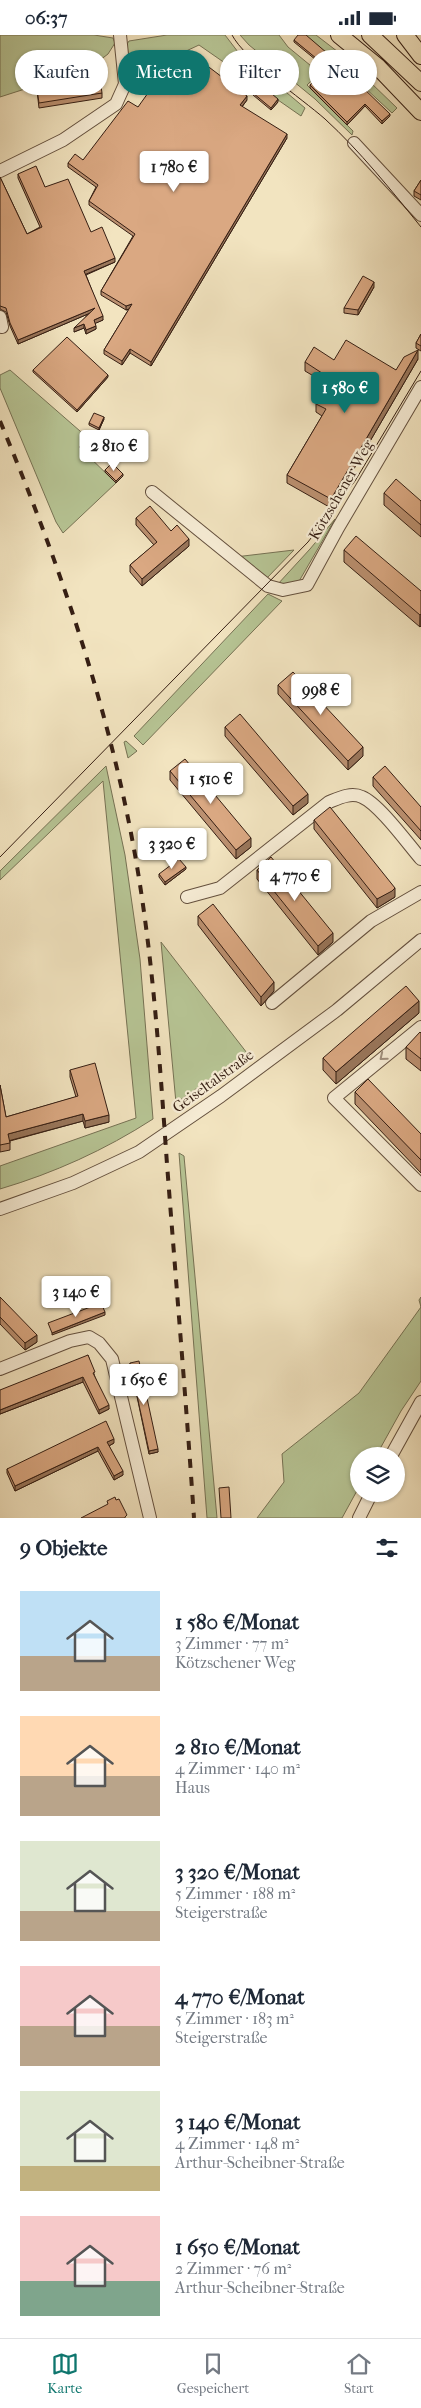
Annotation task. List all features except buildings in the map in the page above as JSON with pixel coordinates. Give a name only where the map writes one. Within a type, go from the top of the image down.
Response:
[{"type":"main road","points":[[340,35],[378,67],[421,112]]},
{"type":"main road","points":[[370,35],[421,83]]},
{"type":"main road","points":[[405,35],[421,56]]},
{"type":"street","points":[[0,171],[63,140],[116,105],[125,83],[120,35]]},
{"type":"street","points":[[354,143],[421,215]]},
{"type":"street","name":"Kötzschener Weg","points":[[152,492],[268,586],[283,590],[307,585],[338,528],[421,387]]},
{"type":"street","points":[[186,897],[220,888],[328,802],[345,795],[362,797],[374,805],[421,859]]},
{"type":"street","points":[[272,1003],[371,921],[421,892]]},
{"type":"street","name":"Geiseltalstraße","points":[[0,1209],[73,1183],[139,1152],[221,1096],[329,1015],[421,940]]},
{"type":"street","points":[[421,1027],[334,1098],[421,1185]]},
{"type":"street","points":[[0,1369],[70,1341],[89,1337],[99,1343],[112,1359],[150,1518]]},
{"type":"street","points":[[396,1447],[421,1402]]},
{"type":"street","points":[[359,1518],[367,1502]]},
{"type":"green space","points":[[0,35],[94,35],[113,38],[115,43],[108,54],[108,50],[15,50],[15,92],[0,97]]},
{"type":"green space","points":[[167,35],[225,35],[236,50],[220,50],[220,60],[210,53],[210,50],[206,50],[199,45],[188,50],[128,50],[129,41]]},
{"type":"green space","points":[[240,35],[279,35],[292,50],[255,50]]},
{"type":"green space","points":[[305,35],[316,35],[336,50],[323,50]]},
{"type":"green space","points":[[299,56],[309,64],[309,83],[307,85],[309,87],[309,94],[299,86]]},
{"type":"green space","points":[[377,89],[397,108],[392,113],[373,95],[377,95]]},
{"type":"green space","points":[[271,95],[289,95],[305,108],[301,116]]},
{"type":"green space","points":[[310,95],[317,95],[353,131],[352,135]]},
{"type":"green space","points":[[10,370],[88,438],[79,447],[116,483],[63,533],[56,522],[0,388],[0,375]]},
{"type":"green space","points":[[335,519],[298,583],[277,585],[310,549]]},
{"type":"green space","points":[[294,550],[266,579],[235,557]]},
{"type":"green space","points":[[268,594],[282,601],[143,745],[134,736]]},
{"type":"green space","points":[[126,741],[137,751],[128,758],[124,742]]},
{"type":"green space","points":[[106,766],[125,855],[140,959],[153,1119],[79,1160],[40,1176],[0,1189],[0,1166],[136,1118],[103,781],[0,880],[0,871]]},
{"type":"green space","points":[[161,942],[247,1053],[176,1103]]},
{"type":"green space","points":[[179,1153],[184,1156],[217,1518],[207,1518]]},
{"type":"green space","points":[[421,1307],[421,1381],[401,1411],[381,1447],[350,1447],[351,1502],[342,1518],[257,1518],[284,1482],[282,1454],[359,1393]]},
{"type":"tram line","points":[[232,35],[249,56],[274,79],[325,119],[351,144],[421,227]]},
{"type":"tram line","points":[[0,857],[308,542],[355,481],[421,371]]},
{"type":"railway","points":[[0,421],[40,520],[91,672],[119,775],[138,870],[158,1038],[194,1518]]}]
